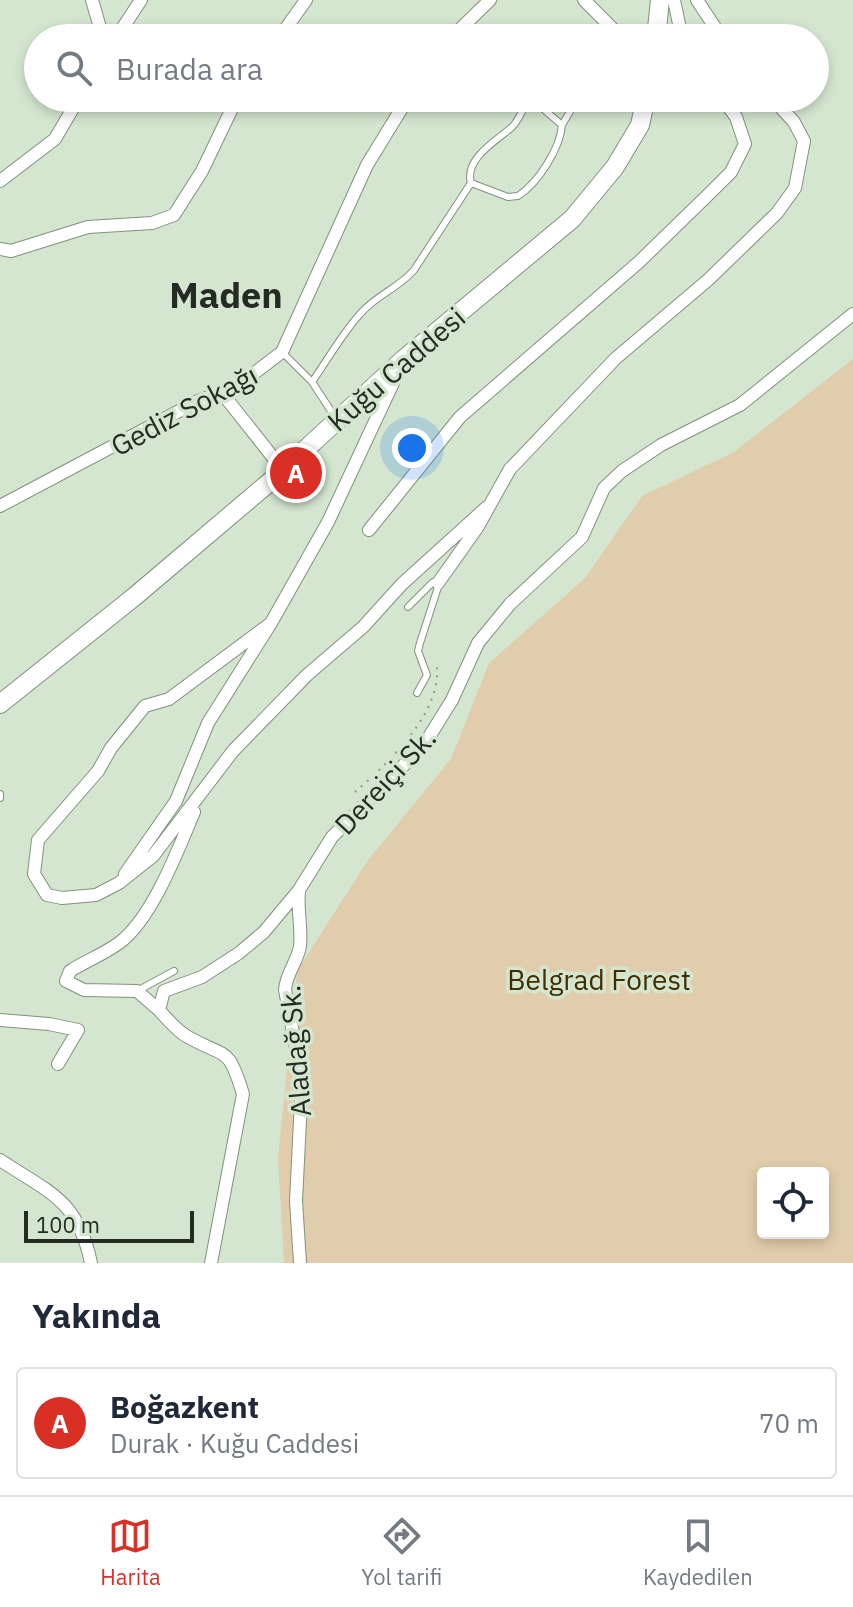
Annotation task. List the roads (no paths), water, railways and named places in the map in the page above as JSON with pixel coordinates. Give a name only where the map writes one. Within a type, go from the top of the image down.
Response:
[{"type":"street","points":[[92,0],[99,24]]},
{"type":"street","points":[[125,24],[141,0]]},
{"type":"street","points":[[289,24],[306,0]]},
{"type":"street","points":[[465,24],[490,0]]},
{"type":"street","points":[[584,0],[607,24]]},
{"type":"street","points":[[657,24],[660,0]]},
{"type":"street","points":[[674,0],[679,24]]},
{"type":"street","points":[[697,0],[713,24]]},
{"type":"street","points":[[0,181],[55,139],[71,112]]},
{"type":"street","points":[[0,249],[11,251],[88,227],[152,223],[174,215],[202,171],[230,112]]},
{"type":"street","name":"Gediz Sokağı","points":[[0,506],[198,401],[236,387],[282,352],[367,165],[399,112]]},
{"type":"street","points":[[639,112],[640,125]]},
{"type":"street","name":"Kuğu Caddesi","points":[[0,704],[134,597],[283,470],[404,359],[572,219],[615,167],[640,125],[643,112]]},
{"type":"street","points":[[369,530],[460,417],[639,262],[731,172],[745,144],[732,112]]},
{"type":"street","points":[[438,583],[510,469],[561,413],[616,358],[708,280],[777,213],[795,188],[804,141],[785,112]]},
{"type":"street","name":"Dereiçi Sk.","points":[[159,1010],[164,991],[202,977],[264,932],[299,890],[332,837],[424,745],[440,723],[478,643],[510,604],[582,537],[604,488],[622,471],[661,445],[740,405],[853,314]]},
{"type":"street","points":[[119,883],[176,801],[208,723],[271,623],[328,522],[404,359]]},
{"type":"street","points":[[222,393],[283,470]]},
{"type":"street","points":[[271,623],[169,699],[145,706],[111,748],[98,771],[38,840],[34,874],[47,895],[62,898],[96,895],[119,883],[153,856],[233,751],[307,675],[363,627],[402,584],[487,507]]},
{"type":"street","points":[[200,798],[178,850],[132,932],[118,944],[70,971],[66,981],[84,990],[137,991],[188,1037],[220,1049],[235,1067],[243,1094],[211,1263]]},
{"type":"street","name":"Aladağ Sk.","points":[[299,890],[296,914],[300,946],[286,977],[285,990],[302,1080],[296,1201],[300,1263]]},
{"type":"street","points":[[0,1020],[78,1030],[58,1064]]},
{"type":"street","points":[[0,1160],[63,1202],[84,1229],[91,1263]]},
{"type":"lane","points":[[471,183],[469,177],[474,164],[499,135],[513,126],[521,112]]},
{"type":"lane","points":[[547,112],[562,125]]},
{"type":"lane","points":[[471,183],[508,197],[518,196],[544,166],[561,138],[562,125],[570,112]]},
{"type":"lane","points":[[312,382],[360,314],[381,293],[404,282],[414,270],[471,183]]},
{"type":"lane","points":[[282,352],[312,382],[337,420]]},
{"type":"lane","points":[[408,607],[433,582],[438,583],[418,651],[427,675],[425,686],[417,693]]},
{"type":"lane","points":[[137,991],[174,971]]},
{"type":"place","name":"Boğazkent","points":[[296,473]]},
{"type":"district","name":"Maden","points":[[226,294]]},
{"type":"park label","name":"Belgrad Forest","points":[[599,979]]}]
